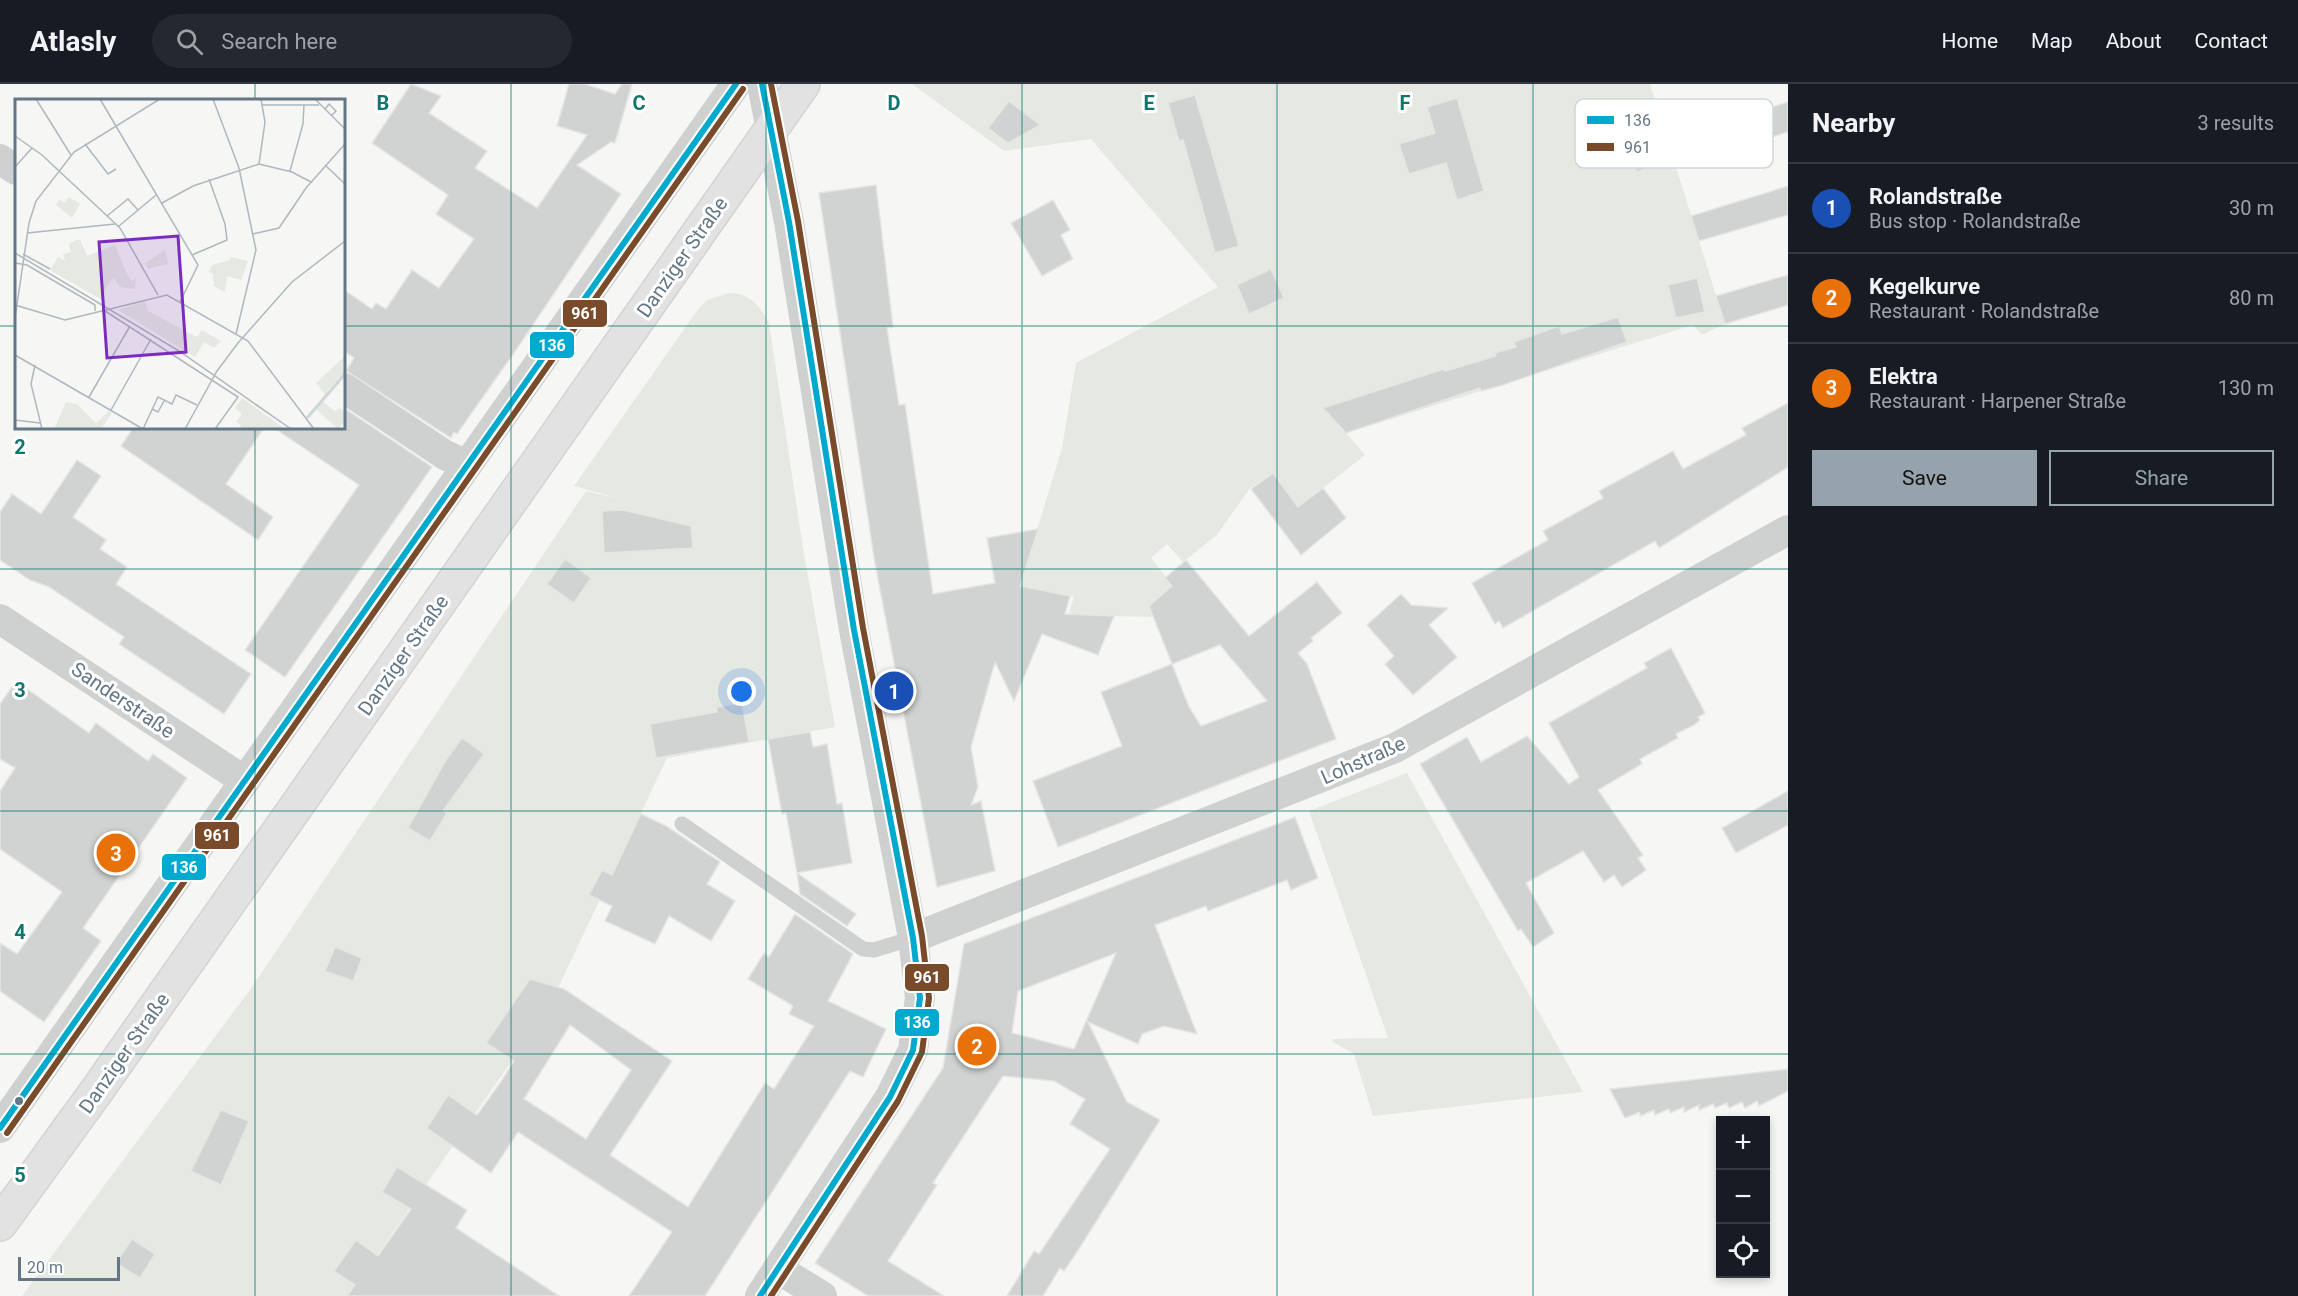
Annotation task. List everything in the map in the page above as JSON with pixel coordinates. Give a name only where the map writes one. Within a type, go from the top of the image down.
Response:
[{"type":"main road","name":"Danziger Straße","points":[[0,1224],[98,1089],[803,84]]},
{"type":"street","points":[[0,1128],[736,84]]},
{"type":"street","points":[[760,1296],[890,1097],[908,1061],[917,1032],[920,998],[913,938],[854,630],[791,234],[762,84]]},
{"type":"street","points":[[0,159],[15,169]]},
{"type":"street","points":[[345,389],[445,455],[467,465]]},
{"type":"street","name":"Lohstraße","points":[[913,938],[1395,748],[1788,530]]},
{"type":"street","name":"Sanderstraße","points":[[0,619],[245,782]]},
{"type":"street","points":[[778,1269],[822,1296]]},
{"type":"lane","points":[[682,824],[863,949],[874,950],[913,938]]},
{"type":"shaded area","points":[[912,84],[1650,84],[1655,99],[1575,99],[1575,168],[1676,168],[1725,324],[1702,335],[1693,325],[1346,433],[1365,455],[1299,507],[1272,473],[1250,488],[1217,535],[1183,562],[1167,544],[1151,558],[1198,618],[1068,615],[1074,597],[1020,586],[1062,448],[1076,363],[1218,287],[1091,139],[1004,151]]},
{"type":"shaded area","points":[[729,293],[749,298],[762,311],[769,323],[803,548],[835,727],[667,758],[549,1007],[349,1296],[22,1296],[252,987],[586,491],[620,499],[574,486],[699,308],[707,300]]},
{"type":"shaded area","points":[[1407,773],[1583,1092],[1373,1116],[1354,1054],[1333,1042],[1333,1039],[1388,1038],[1309,811]]},
{"type":"building","points":[[411,84],[441,96],[429,113],[487,151],[475,168],[537,208],[587,135],[557,126],[569,84],[585,84],[615,94],[622,84],[632,84],[615,143],[611,142],[577,165],[621,194],[516,350],[457,434],[454,432],[451,438],[346,371],[354,358],[345,352],[345,291],[372,309],[376,303],[386,309],[412,270],[439,288],[474,239],[436,214],[448,195],[372,143]]},
{"type":"building","points":[[1195,95],[1239,246],[1215,253],[1183,140],[1179,141],[1168,103]]},
{"type":"building","points":[[1457,98],[1484,191],[1457,200],[1446,163],[1409,174],[1399,144],[1435,133],[1427,107]]},
{"type":"building","points":[[1009,101],[1040,125],[1008,143],[988,128]]},
{"type":"building","points":[[1788,102],[1788,132],[1773,137],[1773,107]]},
{"type":"building","points":[[1636,168],[1647,168],[1637,172]]},
{"type":"building","points":[[876,185],[893,327],[887,328],[899,405],[905,404],[933,594],[995,583],[987,538],[1038,529],[1020,586],[1070,596],[1065,614],[1114,616],[1098,655],[1042,634],[1014,701],[995,662],[971,747],[978,787],[971,805],[981,801],[995,871],[937,887],[874,558],[819,193]]},
{"type":"building","points":[[1788,186],[1788,215],[1699,241],[1691,216]]},
{"type":"building","points":[[1053,200],[1070,230],[1061,235],[1073,259],[1042,276],[1011,223]]},
{"type":"building","points":[[1271,269],[1284,298],[1249,314],[1237,285]]},
{"type":"building","points":[[1788,275],[1788,305],[1725,324],[1716,296]]},
{"type":"building","points":[[1697,278],[1705,312],[1676,318],[1668,285]]},
{"type":"building","points":[[1618,317],[1627,342],[1503,385],[1481,391],[1480,388],[1346,433],[1323,408],[1444,369],[1445,371],[1496,356],[1495,353],[1516,347],[1514,342],[1559,326],[1562,334]]},
{"type":"building","points":[[1788,403],[1788,467],[1659,548],[1655,541],[1503,628],[1499,621],[1495,624],[1472,583],[1548,540],[1543,531],[1603,498],[1599,491],[1673,451],[1683,469],[1746,435],[1742,428]]},
{"type":"building","points":[[345,409],[432,467],[285,677],[245,650],[359,485],[275,429],[345,429]]},
{"type":"building","points":[[132,429],[263,429],[226,484],[273,517],[258,540],[121,446]]},
{"type":"building","points":[[77,460],[101,476],[73,517],[106,540],[100,549],[127,567],[116,584],[251,674],[224,714],[119,644],[124,637],[49,587],[30,580],[0,560],[0,512],[12,494],[41,514]]},
{"type":"building","points":[[1273,473],[1298,507],[1323,488],[1346,518],[1301,555],[1251,489]]},
{"type":"building","points":[[623,510],[691,526],[693,548],[604,553],[602,511]]},
{"type":"building","points":[[565,559],[591,578],[574,603],[547,584]]},
{"type":"building","points":[[1186,560],[1249,636],[1317,582],[1342,613],[1311,638],[1313,641],[1298,653],[1307,664],[1336,739],[1058,847],[1033,781],[1122,746],[1101,692],[1172,664],[1149,606],[1172,586],[1165,578]],"holes":[[[1220,645],[1267,701],[1201,726],[1189,707],[1172,664]]]},
{"type":"building","points":[[1401,594],[1411,605],[1448,608],[1429,625],[1457,657],[1413,695],[1385,664],[1394,656],[1367,625]]},
{"type":"building","points":[[1671,648],[1705,713],[1698,717],[1700,720],[1694,725],[1676,734],[1678,738],[1640,759],[1642,764],[1598,790],[1643,855],[1638,858],[1646,870],[1622,887],[1614,875],[1604,882],[1583,851],[1526,883],[1554,933],[1533,947],[1521,929],[1518,931],[1420,764],[1467,737],[1481,762],[1527,736],[1569,784],[1579,777],[1549,723],[1647,668],[1644,663]]},
{"type":"building","points":[[16,681],[89,733],[96,723],[148,761],[153,754],[187,778],[83,928],[101,941],[44,1022],[0,991],[0,943],[17,954],[62,892],[0,849],[0,791],[15,768],[0,759],[0,704]]},
{"type":"building","points":[[742,703],[749,742],[656,758],[650,724],[717,712],[716,707]]},
{"type":"building","points":[[810,732],[813,747],[827,744],[837,804],[842,803],[852,863],[797,873],[786,813],[782,814],[768,739]]},
{"type":"building","points":[[462,738],[484,754],[443,811],[447,813],[430,841],[408,828],[446,760]]},
{"type":"building","points":[[1788,791],[1788,825],[1736,853],[1722,828]]},
{"type":"building","points":[[641,814],[666,826],[720,862],[707,884],[735,901],[711,941],[669,916],[655,944],[605,921],[612,906],[589,895],[602,870],[612,875]]},
{"type":"building","points":[[1295,817],[1318,878],[1291,890],[1287,880],[1208,911],[1206,906],[1155,925],[1197,1034],[1164,1026],[1142,1034],[1138,1044],[1088,1022],[1127,1102],[1160,1120],[1077,1252],[1064,1271],[1060,1268],[1043,1296],[1007,1296],[1034,1251],[1039,1254],[1110,1149],[1070,1124],[1085,1099],[1054,1081],[1003,1076],[933,1183],[937,1185],[888,1261],[944,1296],[868,1296],[815,1263],[943,1068],[964,944]],"holes":[[[1116,953],[1074,1049],[1012,1033],[1018,991]]]},
{"type":"building","points":[[797,873],[856,914],[847,926],[800,894]]},
{"type":"building","points":[[795,914],[853,954],[828,1001],[886,1029],[863,1077],[850,1071],[705,1296],[629,1296],[672,1232],[518,1132],[491,1173],[427,1128],[448,1095],[477,1115],[500,1083],[514,1061],[486,1043],[530,979],[564,989],[672,1061],[610,1155],[688,1207],[765,1083],[774,1089],[814,1026],[789,1014],[793,1006],[748,979],[764,953],[769,957]],"holes":[[[570,1025],[631,1070],[586,1139],[524,1099]]]},
{"type":"building","points":[[335,947],[362,958],[353,981],[325,971]]},
{"type":"building","points":[[1788,1069],[1788,1091],[1759,1106],[1757,1101],[1745,1108],[1742,1102],[1729,1108],[1727,1103],[1715,1108],[1713,1104],[1699,1110],[1699,1105],[1684,1112],[1684,1107],[1670,1113],[1669,1109],[1655,1115],[1654,1110],[1640,1116],[1640,1112],[1625,1118],[1610,1089]]},
{"type":"building","points":[[221,1110],[249,1121],[221,1185],[191,1171]]},
{"type":"building","points":[[397,1167],[467,1210],[456,1228],[559,1296],[347,1296],[355,1285],[334,1271],[356,1240],[378,1256],[411,1209],[382,1192]]},
{"type":"building","points":[[132,1239],[155,1254],[140,1278],[116,1263]]},
{"type":"transit line","name":"136","points":[[0,1128],[736,84]]},
{"type":"transit line","name":"136","points":[[760,1296],[890,1097],[913,1050],[920,998],[913,938],[854,630],[789,222],[762,84]]},
{"type":"transit line","name":"961","points":[[771,84],[798,221],[863,628],[922,936],[929,998],[922,1052],[898,1101],[771,1296]]},
{"type":"transit line","name":"961","points":[[7,1133],[743,89]]},
{"type":"place","name":"Rolandstraße","points":[[894,691]]},
{"type":"place","name":"Elektra","points":[[116,853]]},
{"type":"place","name":"Kegelkurve","points":[[977,1046]]}]
